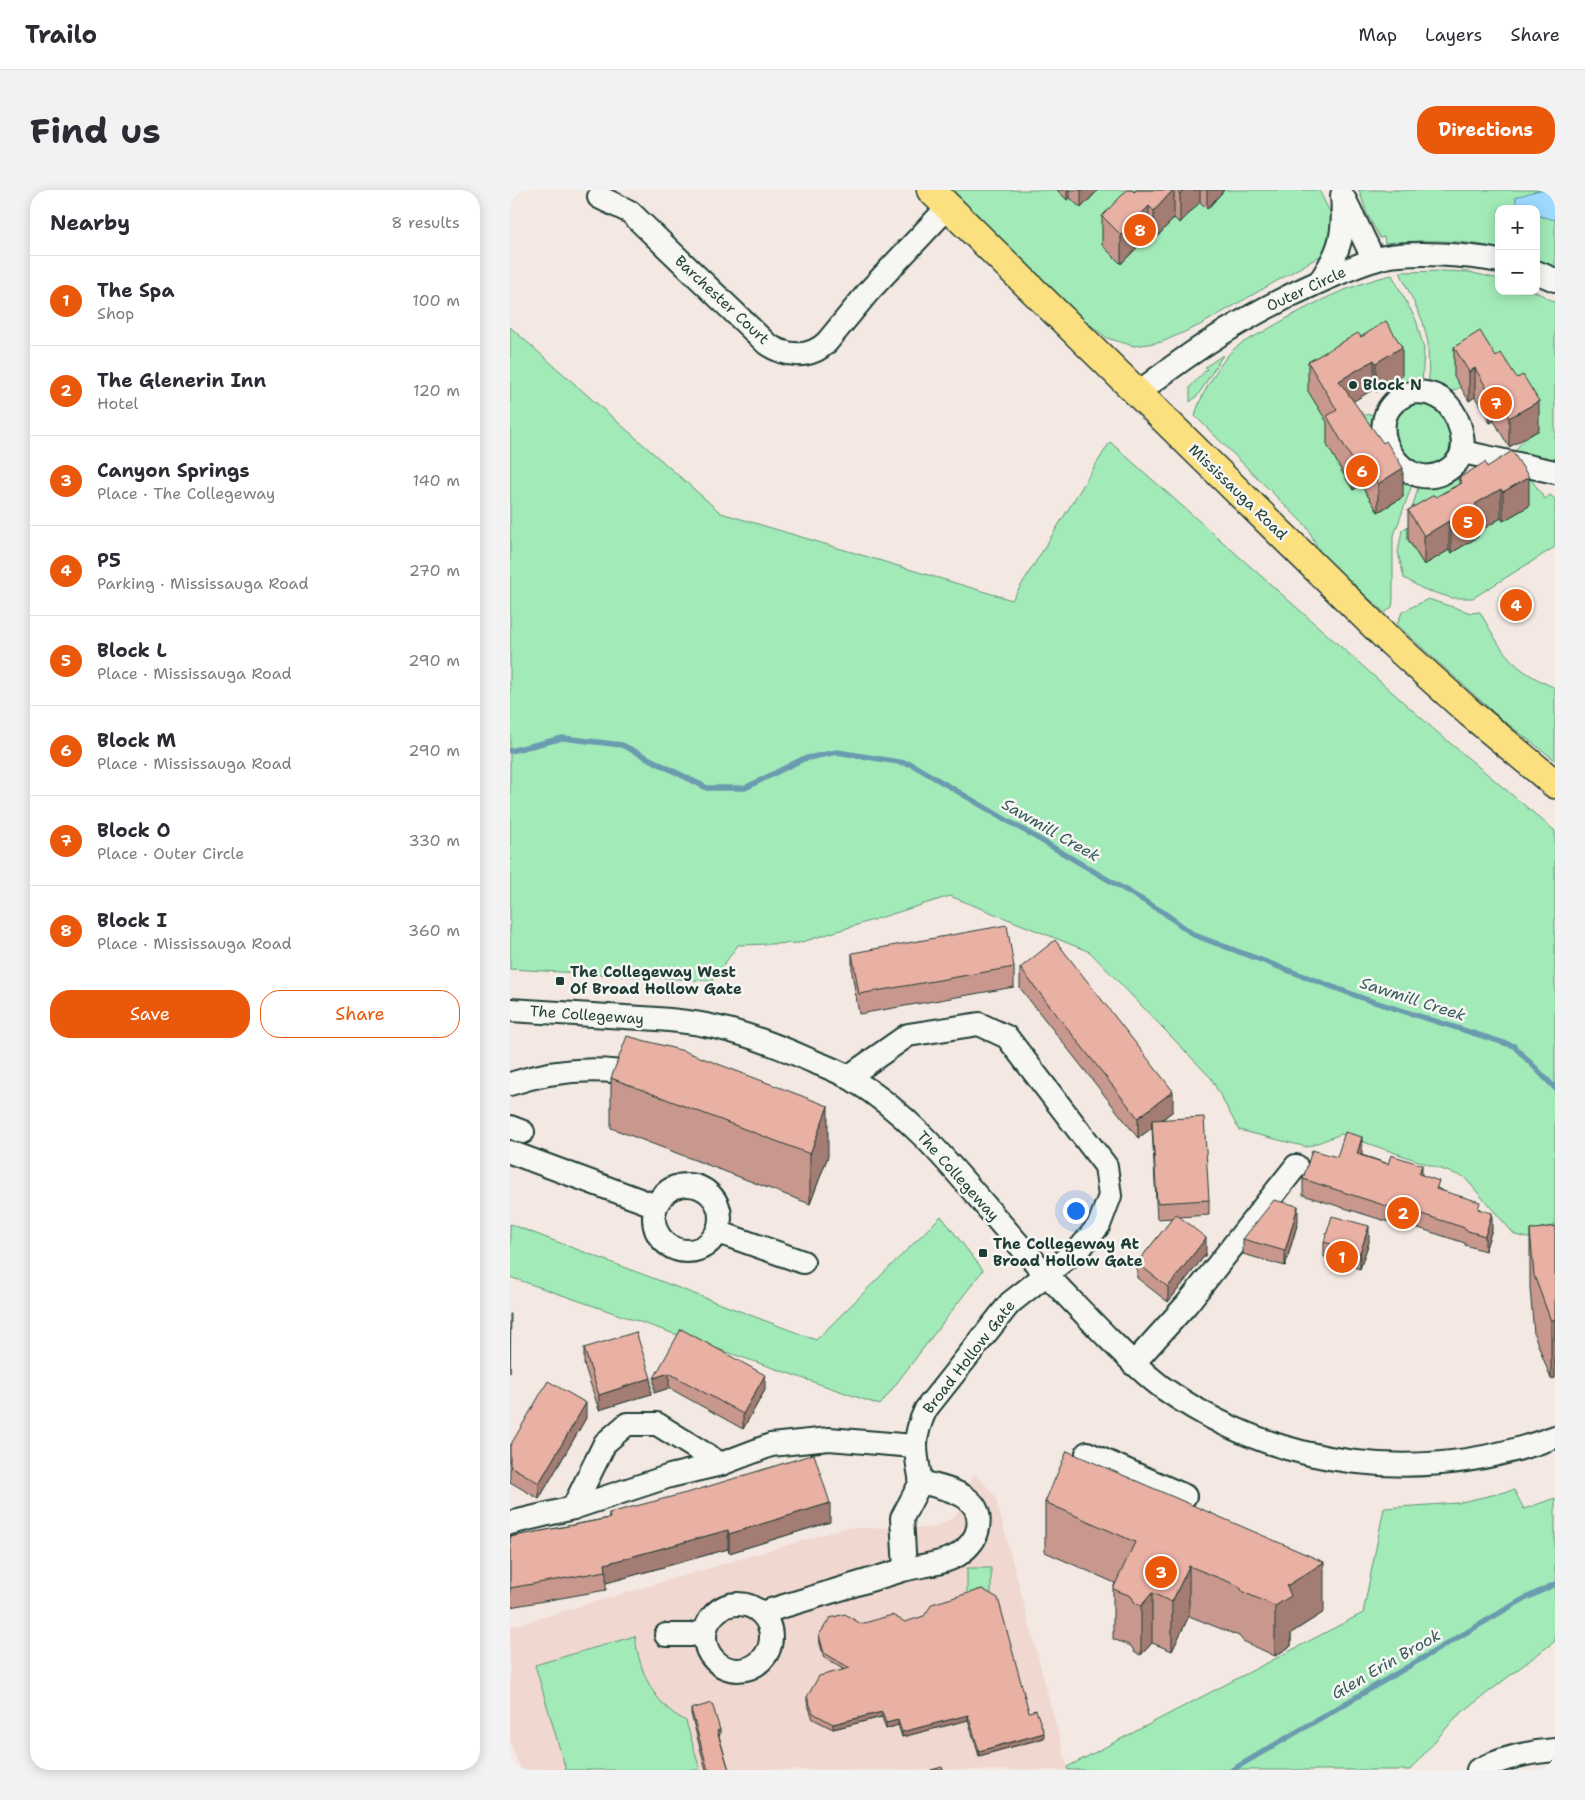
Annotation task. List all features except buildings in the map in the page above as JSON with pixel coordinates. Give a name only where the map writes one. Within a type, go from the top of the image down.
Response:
[{"type":"main road","name":"Mississauga Road","points":[[939,198],[1389,640],[1470,713],[1555,784]]},
{"type":"street","points":[[1341,193],[1374,260]]},
{"type":"street","points":[[1320,282],[1340,246],[1343,231],[1341,193]]},
{"type":"street","name":"Barchester Court","points":[[599,197],[630,212],[767,344],[783,352],[800,355],[822,348],[869,291],[939,198]]},
{"type":"street","name":"Outer Circle","points":[[1137,394],[1189,355],[1262,309],[1374,260],[1387,257],[1448,255],[1495,261]]},
{"type":"street","points":[[1540,274],[1555,280]]},
{"type":"street","points":[[1463,452],[1555,472]]},
{"type":"street","name":"The Collegeway","points":[[510,1010],[673,1020],[715,1027],[783,1048],[848,1077],[892,1106],[924,1135],[1045,1273],[1134,1364],[1194,1408],[1228,1427],[1293,1452],[1340,1462],[1400,1465],[1454,1462],[1500,1454],[1555,1437]]},
{"type":"street","name":"Broad Hollow Gate","points":[[848,1077],[908,1035],[979,1024],[1007,1038],[1106,1166],[1110,1196],[1099,1226],[1081,1247],[1045,1273],[1010,1303],[926,1409],[916,1429],[914,1446],[921,1482]]},
{"type":"street","points":[[510,1084],[562,1071],[611,1071],[642,1075],[668,1083]]},
{"type":"street","points":[[510,1152],[656,1206]]},
{"type":"street","points":[[1134,1364],[1187,1304],[1296,1166]]},
{"type":"street","points":[[681,1185],[699,1187],[713,1197],[720,1214],[718,1232],[710,1243],[696,1251],[677,1250],[663,1242],[654,1227],[656,1206],[667,1192],[681,1185]]},
{"type":"street","points":[[718,1232],[803,1262]]},
{"type":"street","points":[[572,1508],[605,1443],[627,1424],[657,1424],[721,1464]]},
{"type":"street","points":[[510,1523],[572,1508],[670,1476],[721,1464],[771,1445],[829,1439],[914,1446]]},
{"type":"street","points":[[1088,1453],[1185,1496]]},
{"type":"street","points":[[761,1613],[905,1569],[945,1561],[957,1555],[970,1546],[980,1519],[976,1506],[967,1497],[921,1482],[902,1518],[905,1569]]},
{"type":"street","points":[[747,1604],[761,1613],[770,1626],[771,1637],[769,1648],[764,1657],[746,1669],[730,1669],[715,1662],[706,1647],[705,1631],[708,1620],[725,1606],[747,1604]]},
{"type":"street","points":[[666,1634],[691,1634],[705,1631]]},
{"type":"street","points":[[1478,1770],[1500,1760],[1532,1752],[1555,1750]]},
{"type":"shaded area","points":[[974,1473],[995,1496],[1068,1770],[521,1770],[510,1741],[510,1627],[845,1528],[934,1528],[951,1519],[960,1510]]},
{"type":"green space","points":[[951,190],[1057,190],[1067,200],[1070,198],[1081,208],[1098,190],[1148,190],[1149,235],[1200,202],[1208,209],[1224,190],[1319,190],[1332,216],[1335,230],[1329,246],[1322,255],[1200,325],[1162,342],[1134,346],[1107,338],[1066,305]]},
{"type":"green space","points":[[1359,190],[1540,190],[1516,197],[1517,205],[1495,205],[1495,248],[1471,243],[1442,241],[1385,243],[1384,237],[1380,238],[1367,214]]},
{"type":"green space","points":[[1540,216],[1555,220],[1555,268],[1540,261]]},
{"type":"green space","points":[[1400,272],[1469,272],[1495,278],[1495,295],[1540,294],[1555,302],[1555,461],[1514,455],[1521,443],[1539,430],[1460,387],[1446,395],[1429,386],[1428,343],[1423,322]]},
{"type":"green space","points":[[1392,275],[1416,320],[1424,349],[1422,386],[1396,391],[1386,350],[1338,420],[1371,414],[1376,417],[1374,425],[1354,431],[1338,466],[1353,490],[1361,485],[1378,512],[1403,497],[1400,476],[1413,482],[1393,538],[1393,600],[1392,607],[1385,613],[1322,556],[1307,527],[1195,416],[1200,401],[1213,376],[1231,351],[1239,345],[1325,299],[1357,285]]},
{"type":"green space","points":[[510,327],[721,513],[1012,600],[1110,442],[1437,732],[1555,831],[1555,1244],[1515,1235],[1464,1177],[1341,1134],[1307,1147],[1239,1130],[1211,1078],[1090,952],[950,896],[799,943],[738,945],[712,981],[510,969]]},
{"type":"green space","points":[[1223,355],[1198,395],[1190,402],[1190,387],[1207,369],[1205,367]]},
{"type":"green space","points":[[1411,400],[1441,408],[1458,444],[1433,470],[1405,463],[1391,420]]},
{"type":"green space","points":[[1455,473],[1461,486],[1411,513],[1419,484]]},
{"type":"green space","points":[[1528,475],[1545,499],[1550,495],[1555,499],[1555,547],[1473,598],[1452,598],[1423,589],[1404,578],[1398,552],[1402,530],[1412,524],[1408,540],[1424,565],[1449,550],[1452,553],[1475,533],[1501,518]]},
{"type":"green space","points":[[1428,599],[1471,613],[1480,612],[1495,639],[1509,658],[1527,673],[1555,688],[1555,760],[1500,718],[1397,625],[1402,612]]},
{"type":"green space","points":[[941,1216],[983,1270],[880,1405],[510,1277],[510,1224],[816,1340]]},
{"type":"green space","points":[[1514,1490],[1524,1509],[1555,1498],[1555,1641],[1456,1717],[1410,1770],[1068,1770],[1067,1767],[1363,1613],[1384,1508],[1457,1503]]},
{"type":"green space","points":[[967,1568],[991,1568],[991,1596],[981,1589],[967,1594]]},
{"type":"green space","points":[[635,1636],[644,1674],[656,1696],[674,1714],[686,1721],[700,1770],[566,1770],[535,1665]]},
{"type":"water","points":[[1540,190],[1555,193],[1555,220],[1540,216],[1540,205],[1517,205],[1516,197]]},
{"type":"waterway","name":"Sawmill Creek","points":[[510,751],[563,738],[622,745],[707,788],[745,788],[803,759],[837,752],[911,764],[1163,912],[1194,935],[1365,999],[1514,1046],[1555,1088]]},
{"type":"waterway","name":"Glen Erin Brook","points":[[1232,1770],[1520,1601],[1555,1584]]},
{"type":"place","name":"Block I","points":[[1140,230]]},
{"type":"place","name":"Block N","points":[[1353,385]]},
{"type":"place","name":"Block O","points":[[1496,403]]},
{"type":"place","name":"Block M","points":[[1362,471]]},
{"type":"place","name":"Block L","points":[[1468,522]]},
{"type":"place","name":"P5","points":[[1516,605]]},
{"type":"place","name":"The Collegeway West Of Broad Hollow Gate","points":[[560,981]]},
{"type":"place","name":"The Glenerin Inn","points":[[1403,1213]]},
{"type":"place","name":"The Collegeway At Broad Hollow Gate","points":[[983,1253]]},
{"type":"place","name":"The Spa","points":[[1342,1257]]},
{"type":"place","name":"Canyon Springs","points":[[1161,1572]]}]
